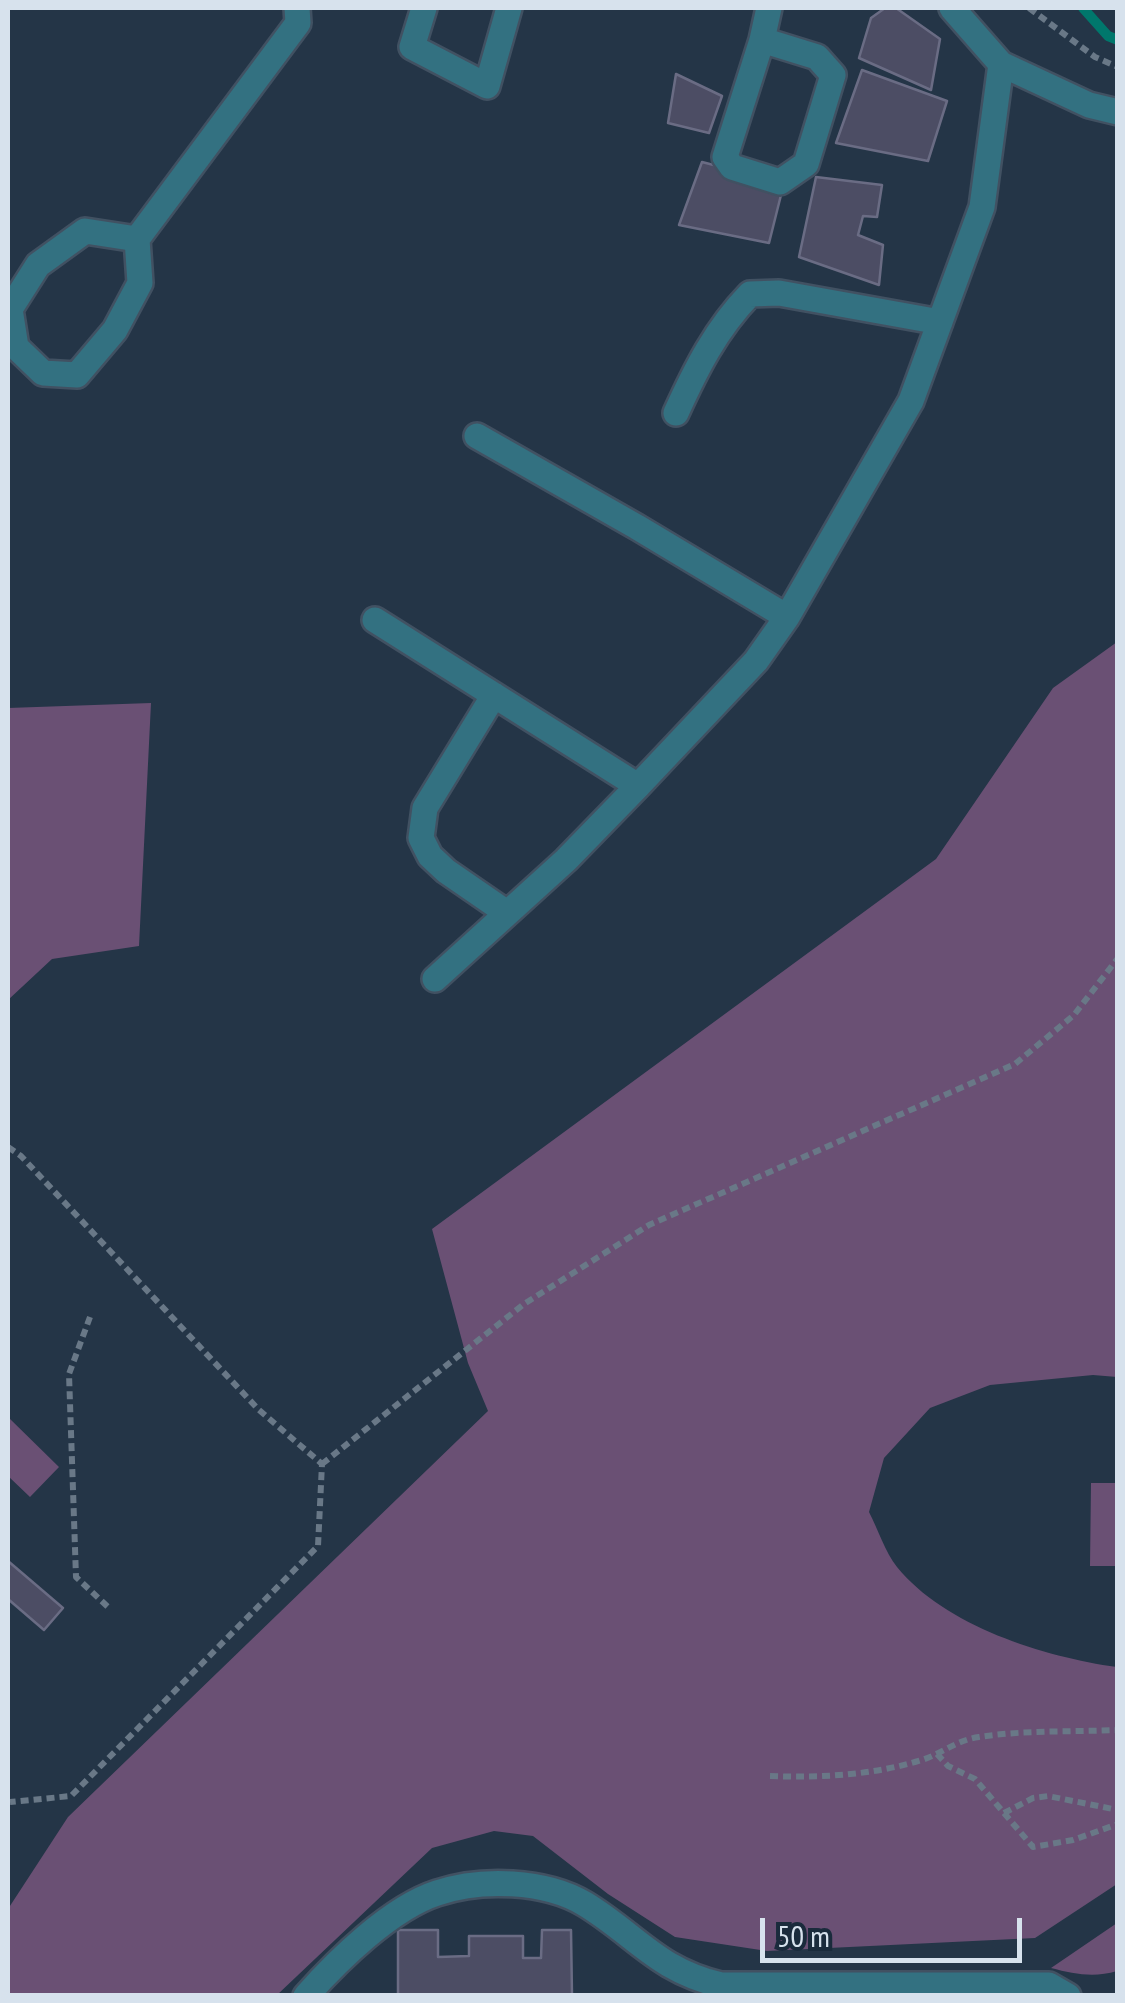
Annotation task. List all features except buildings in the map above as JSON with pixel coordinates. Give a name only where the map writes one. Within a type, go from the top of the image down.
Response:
[{"type":"street","points":[[137,239],[85,231],[38,265],[10,309],[16,347],[43,372],[77,375],[115,330],[140,283],[137,239],[298,23],[297,8]]},
{"type":"street","points":[[424,8],[412,47],[487,86],[509,8]]},
{"type":"street","points":[[762,40],[817,57],[834,75],[806,164],[780,182],[732,167],[724,157],[769,8]]},
{"type":"street","points":[[952,8],[1002,64],[1090,105],[1118,112]]},
{"type":"street","points":[[436,979],[566,860],[638,786],[756,661],[787,618],[911,400],[982,208],[1002,64]]},
{"type":"street","points":[[676,413],[701,358],[750,294],[779,293],[940,322]]},
{"type":"street","points":[[476,436],[787,618]]},
{"type":"street","points":[[375,620],[638,786]]},
{"type":"street","points":[[494,695],[425,808],[420,838],[438,864],[507,913]]},
{"type":"street","points":[[306,1996],[326,1974],[403,1910],[438,1893],[503,1882],[538,1886],[585,1904],[636,1945],[698,1980],[722,1985],[763,1990],[921,1990],[1049,1985],[1068,1996]]},
{"type":"path","points":[[1029,8],[1095,57],[1118,66]]},
{"type":"path","points":[[10,1802],[71,1796],[318,1546],[322,1464],[524,1304],[649,1225],[1015,1064],[1074,1015],[1118,958]]},
{"type":"path","points":[[8,1147],[21,1156],[259,1410],[322,1464]]},
{"type":"path","points":[[90,1317],[70,1374],[76,1576],[108,1607]]},
{"type":"path","points":[[770,1776],[856,1774],[896,1767],[980,1736],[1118,1730]]},
{"type":"path","points":[[936,1754],[948,1766],[975,1778],[1034,1847],[1074,1840],[1118,1824]]},
{"type":"path","points":[[1004,1813],[1033,1798],[1048,1796],[1118,1810]]},
{"type":"shaded area","points":[[1117,642],[1117,1377],[1093,1375],[990,1385],[930,1408],[884,1458],[869,1512],[897,1567],[941,1606],[1028,1647],[1117,1667],[1117,1884],[1035,1938],[767,1951],[675,1937],[608,1894],[533,1836],[494,1831],[432,1848],[277,1995],[8,1995],[8,1909],[68,1817],[488,1411],[468,1363],[432,1229],[936,859],[1053,688]]},
{"type":"shaded area","points":[[151,703],[139,946],[52,959],[8,1000],[8,708]]},
{"type":"shaded area","points":[[8,1417],[59,1467],[30,1497],[8,1476]]},
{"type":"shaded area","points":[[1091,1483],[1117,1483],[1117,1566],[1090,1566]]},
{"type":"shaded area","points":[[1117,1923],[1117,1971],[1084,1974],[1051,1968]]},
{"type":"waterway","points":[[1083,8],[1108,36],[1118,40]]}]
